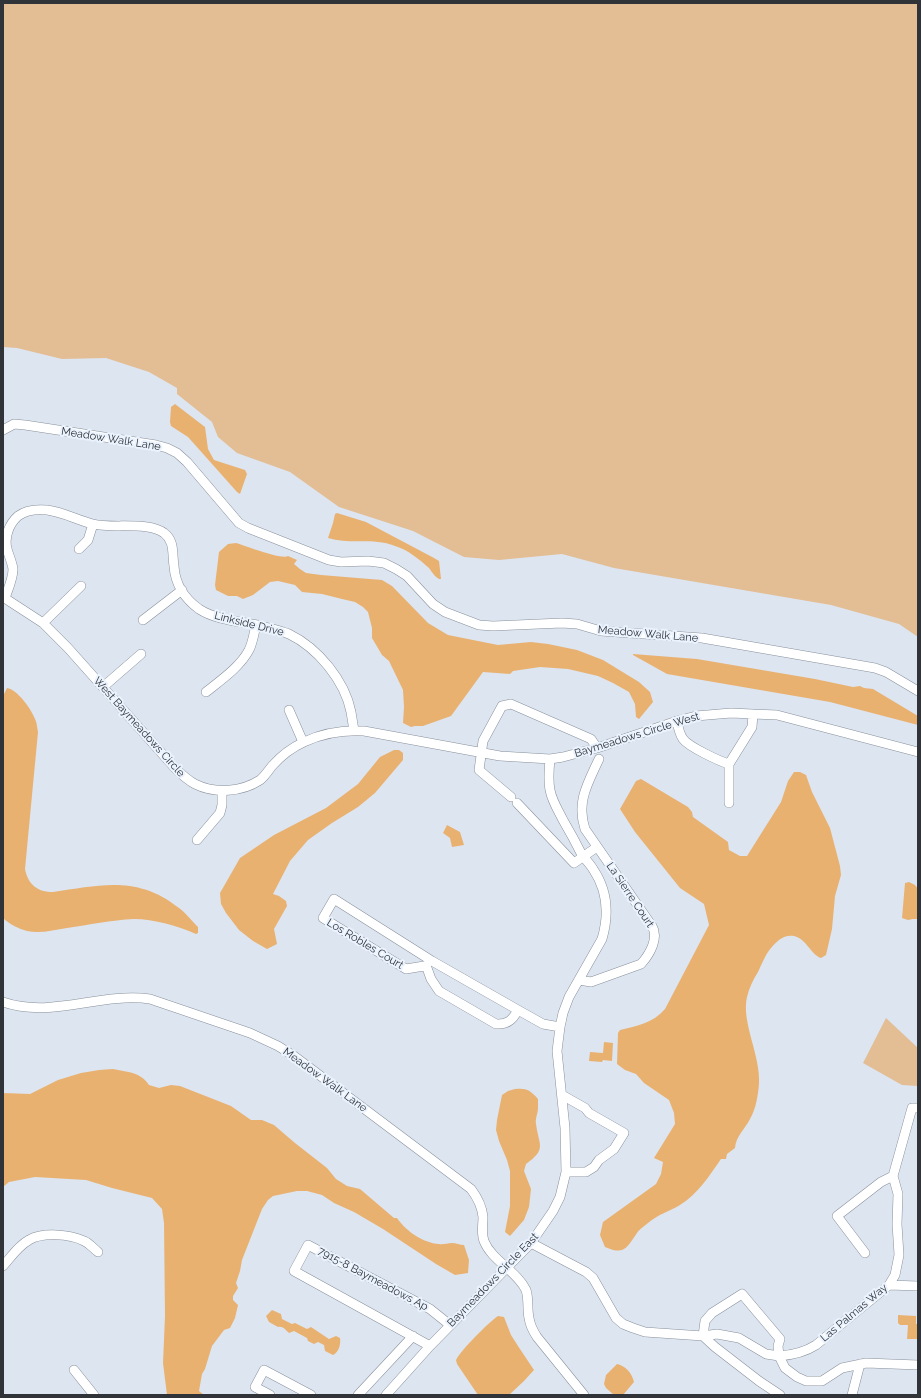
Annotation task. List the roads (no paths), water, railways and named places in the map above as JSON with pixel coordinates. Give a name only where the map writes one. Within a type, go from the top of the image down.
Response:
[{"type":"street","name":"Meadow Walk Lane","points":[[3,430],[14,424],[25,425],[156,445],[167,448],[177,453],[187,462],[239,523],[248,528],[329,560],[341,562],[368,561],[384,563],[407,576],[433,604],[445,612],[479,625],[493,626],[562,623],[577,624],[601,631],[702,638],[875,668],[886,672],[918,691]]},
{"type":"street","name":"Linkside Drive","points":[[4,598],[13,570],[6,547],[6,537],[10,525],[19,516],[31,511],[47,510],[61,513],[93,524],[105,526],[149,527],[158,529],[165,533],[170,540],[173,547],[175,575],[182,590],[192,604],[213,616],[279,630],[289,634],[306,645],[321,658],[338,680],[346,696],[351,712],[354,730]]},
{"type":"street","points":[[79,549],[88,540],[93,524]]},
{"type":"street","points":[[43,623],[81,586]]},
{"type":"street","points":[[143,620],[182,590]]},
{"type":"street","name":"West Baymeadows Circle","points":[[4,598],[43,623],[68,648],[174,767],[185,778],[205,789],[222,791],[233,790],[252,784],[266,774],[280,759],[303,742],[331,733],[354,730]]},
{"type":"street","points":[[206,692],[240,663],[249,650],[256,625]]},
{"type":"street","points":[[102,687],[141,654]]},
{"type":"street","points":[[597,748],[591,739],[511,704],[502,706],[483,741],[479,770],[514,800],[574,863],[597,847],[585,829],[582,821],[581,808],[584,792],[599,759]]},
{"type":"street","points":[[289,710],[303,742]]},
{"type":"street","name":"Baymeadows Circle West","points":[[354,730],[396,736],[500,756],[550,759],[597,748],[696,716],[714,714],[753,714],[777,715],[918,752]]},
{"type":"street","points":[[729,803],[729,764],[752,727],[753,714]]},
{"type":"street","points":[[677,721],[680,734],[684,740],[716,759],[729,764]]},
{"type":"street","name":"Baymeadows Circle East","points":[[386,1395],[430,1346],[530,1243],[553,1211],[560,1197],[566,1172],[565,1128],[557,1051],[560,1027],[569,997],[602,939],[606,917],[605,895],[602,885],[594,870],[583,856],[554,803],[550,788],[550,759]]},
{"type":"street","points":[[197,840],[220,813],[222,791]]},
{"type":"street","name":"La Sierre Court","points":[[579,980],[591,982],[641,964],[645,960],[655,941],[656,935],[652,926],[597,847]]},
{"type":"street","name":"Los Robles Court","points":[[518,1010],[513,1019],[507,1023],[496,1024],[439,991],[431,979],[427,968],[424,966],[406,969],[323,918],[334,900],[432,960],[518,1010],[543,1024],[560,1027]]},
{"type":"street","name":"Meadow Walk Lane","points":[[3,1002],[25,1007],[47,1008],[134,996],[150,999],[250,1034],[278,1046],[471,1189],[477,1197],[481,1207],[483,1215],[482,1229],[484,1241],[489,1250],[526,1290],[531,1328],[537,1338],[584,1395]]},
{"type":"street","points":[[562,1095],[585,1108],[589,1113],[624,1133],[614,1149],[599,1160],[594,1167],[586,1172],[566,1172]]},
{"type":"street","points":[[865,1253],[837,1216],[881,1182],[893,1176],[912,1108],[918,1108]]},
{"type":"street","name":"Las Palmas Way","points":[[530,1243],[586,1272],[593,1278],[616,1318],[623,1324],[645,1332],[703,1336],[716,1334],[733,1337],[749,1343],[766,1354],[779,1356],[798,1353],[812,1347],[889,1285],[895,1275],[899,1255],[897,1224],[898,1194],[893,1176]]},
{"type":"street","points":[[3,1266],[22,1245],[41,1235],[52,1234],[84,1241],[98,1252]]},
{"type":"street","name":"7915-8 Baymeadows Ap","points":[[430,1346],[294,1271],[308,1245],[430,1309],[450,1325]]},
{"type":"street","points":[[889,1285],[918,1286]]},
{"type":"street","points":[[780,1395],[714,1347],[703,1336],[705,1321],[712,1313],[742,1294],[780,1339],[778,1346],[779,1356],[785,1368],[797,1378],[810,1381],[822,1381],[842,1368],[866,1363],[918,1365]]},
{"type":"street","points":[[358,1395],[413,1336]]},
{"type":"street","points":[[852,1395],[860,1364]]},
{"type":"street","points":[[74,1370],[94,1395]]},
{"type":"street","points":[[270,1395],[255,1387],[264,1370],[311,1395]]}]
